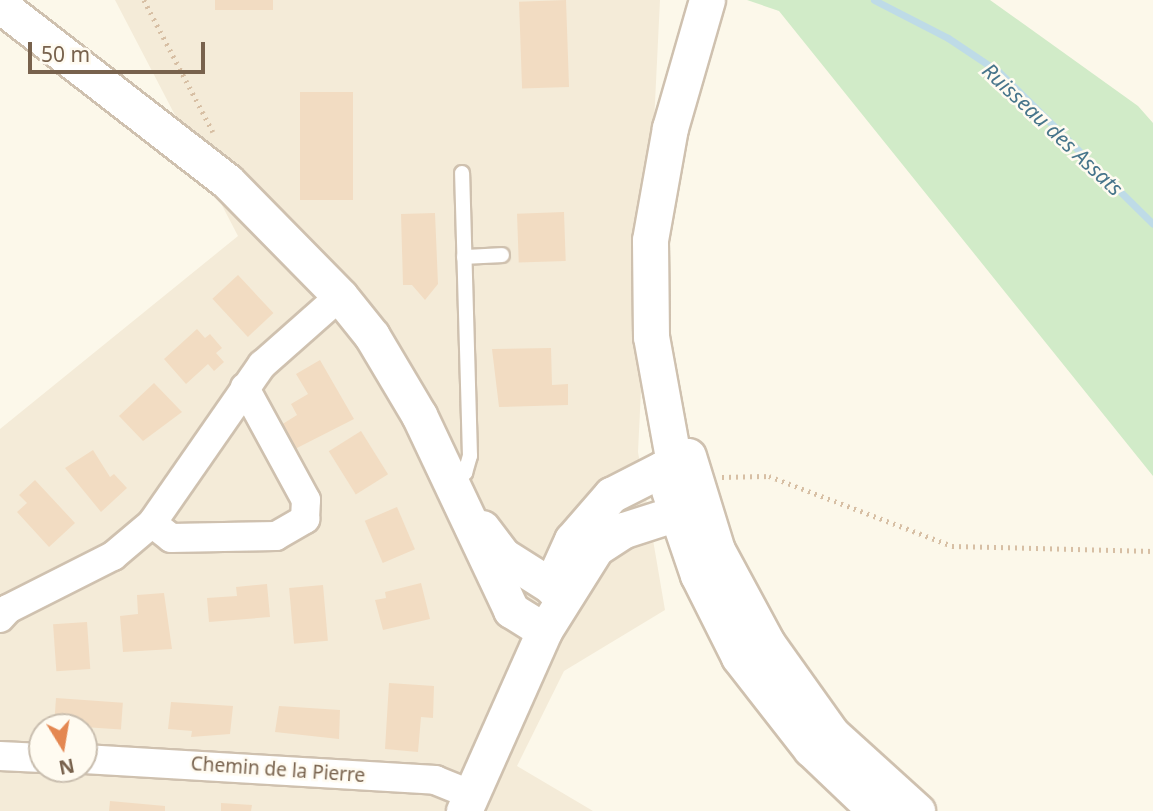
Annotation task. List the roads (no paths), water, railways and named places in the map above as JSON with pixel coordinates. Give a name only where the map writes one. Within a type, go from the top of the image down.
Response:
[{"type":"street","points":[[685,0],[650,128],[631,243],[637,341],[677,474],[767,643],[832,734],[917,811]]},
{"type":"street","points":[[707,0],[670,128],[662,239],[666,339],[677,474],[677,513],[698,575],[739,657],[811,749],[876,811]]},
{"type":"street","points":[[0,5],[228,181],[340,296],[372,336],[413,404],[457,489],[510,610],[544,631]]},
{"type":"street","points":[[0,618],[8,609],[113,556],[152,523],[262,365],[340,296]]},
{"type":"street","points":[[152,523],[171,538],[276,536],[305,519],[306,500],[245,388]]},
{"type":"street","points":[[467,802],[544,631],[572,540],[611,495],[677,474]]},
{"type":"street","points":[[457,489],[502,555],[556,592]]},
{"type":"street","points":[[556,592],[596,548],[624,530],[677,513]]},
{"type":"street","points":[[0,756],[28,757]]},
{"type":"street","name":"Chemin de la Pierre","points":[[98,760],[435,780],[467,802]]},
{"type":"lane","points":[[457,489],[470,456],[462,173]]},
{"type":"lane","points":[[464,257],[502,255]]},
{"type":"waterway","name":"Ruisseau des Assats","points":[[874,0],[948,38],[999,72],[1153,224]]}]
